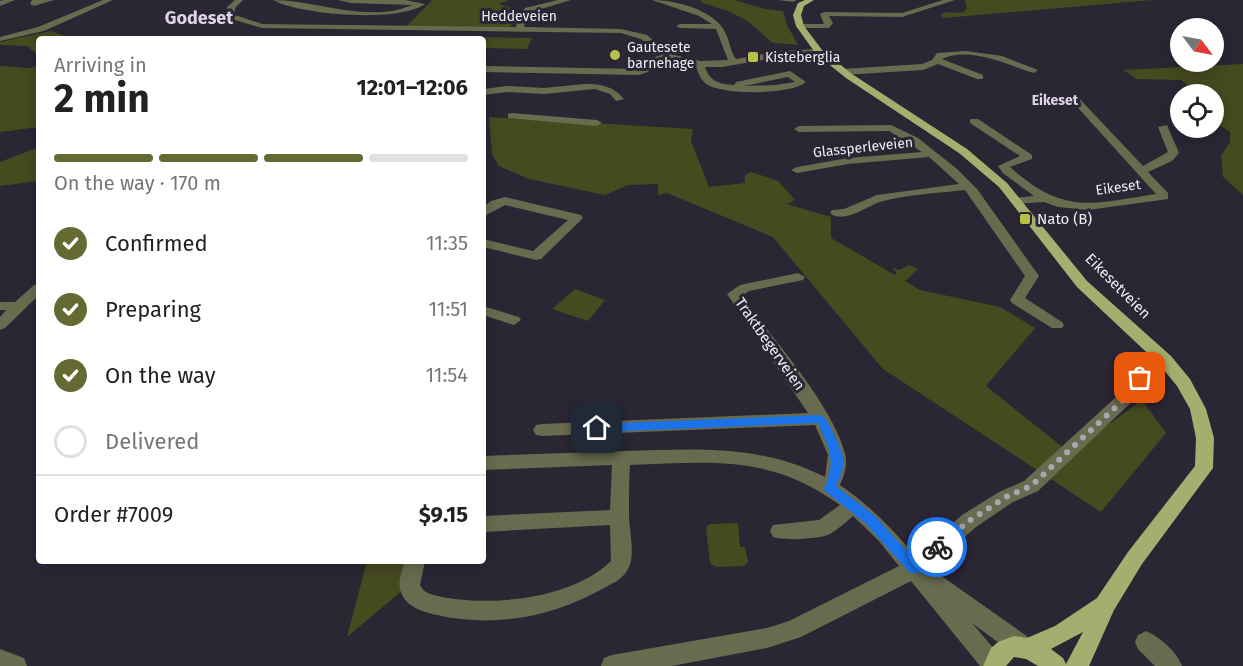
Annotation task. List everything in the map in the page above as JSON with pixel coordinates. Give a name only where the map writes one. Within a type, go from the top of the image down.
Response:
[{"type":"main road","points":[[800,26],[797,15],[799,9],[810,0]]},
{"type":"main road","name":"Eikesetveien","points":[[800,26],[819,52],[843,72],[978,162],[1017,201],[1082,284],[1165,360],[1184,383],[1198,410],[1205,438],[1204,468],[1136,558],[1105,605],[1089,644],[1076,666]]},
{"type":"main road","name":"Eikesetveien","points":[[994,666],[999,654],[1009,647],[1025,647],[1063,633],[1105,605]]},
{"type":"main road","points":[[1025,647],[1044,656],[1054,666]]},
{"type":"street","points":[[0,4],[10,0]]},
{"type":"street","points":[[36,0],[34,4],[50,0]]},
{"type":"street","points":[[0,39],[41,29],[109,0]]},
{"type":"street","name":"Heddeveien","points":[[239,0],[230,10],[231,16],[262,26],[621,31],[644,37],[667,56],[700,64],[734,62],[780,54],[819,52]]},
{"type":"street","points":[[277,0],[342,11],[395,13],[421,4],[404,1],[342,0]]},
{"type":"street","points":[[520,30],[521,21],[528,10],[567,0]]},
{"type":"street","points":[[656,0],[702,16],[718,27],[726,53],[734,62]]},
{"type":"street","points":[[782,0],[793,0]]},
{"type":"street","points":[[800,26],[826,26],[829,23],[824,14],[905,14],[951,0]]},
{"type":"street","points":[[342,11],[361,2]]},
{"type":"street","points":[[286,13],[304,6]]},
{"type":"street","points":[[276,17],[289,21],[286,27]]},
{"type":"street","points":[[680,26],[718,27]]},
{"type":"street","points":[[378,36],[384,28]]},
{"type":"street","points":[[843,72],[923,67],[944,54],[985,54],[1034,70]]},
{"type":"street","points":[[486,69],[639,72],[645,70],[650,62],[667,56]]},
{"type":"street","points":[[937,60],[980,77]]},
{"type":"street","points":[[700,64],[706,80],[716,86],[739,89],[796,86],[801,82],[790,74],[739,84],[739,89]]},
{"type":"street","points":[[501,90],[507,74],[514,70]]},
{"type":"street","points":[[486,92],[546,91],[571,86],[600,87],[614,93],[619,99]]},
{"type":"street","points":[[540,118],[547,96],[546,91]]},
{"type":"street","name":"Eikeset","points":[[974,121],[1028,157],[1004,166],[1045,198],[1078,208],[1164,196],[1073,97]]},
{"type":"street","points":[[512,116],[597,123]]},
{"type":"street","name":"Eikeset","points":[[1142,171],[1168,159],[1174,153],[1163,127]]},
{"type":"street","name":"Glassperleveien","points":[[799,129],[891,128],[914,140],[979,198],[1032,276],[1028,284],[1019,292],[1017,300],[1058,326]]},
{"type":"street","name":"Glassperleveien","points":[[914,140],[940,135]]},
{"type":"street","name":"Glassperleveien","points":[[797,170],[848,161],[932,154]]},
{"type":"street","points":[[836,213],[846,212],[877,199],[966,186]]},
{"type":"street","name":"Eikeset","points":[[1017,201],[1045,198]]},
{"type":"street","points":[[486,211],[501,202],[513,201],[577,218],[536,256],[486,244]]},
{"type":"street","name":"Traktbegerveien","points":[[798,277],[745,288],[734,294],[821,419],[837,455],[836,474],[830,488]]},
{"type":"street","points":[[0,325],[36,291]]},
{"type":"street","points":[[0,306],[20,306]]},
{"type":"street","points":[[486,311],[514,320]]},
{"type":"street","points":[[612,666],[767,638],[793,630],[914,569],[969,521],[1006,497],[1031,486],[1134,390],[1140,378]]},
{"type":"street","points":[[542,430],[821,419]]},
{"type":"street","points":[[486,463],[707,455],[742,457],[793,469],[830,488],[854,505],[885,534],[994,666]]},
{"type":"street","points":[[414,564],[409,589],[412,595],[427,603],[459,610],[490,612],[533,606],[571,595],[619,567],[622,554],[619,518],[621,458]]},
{"type":"street","points":[[780,531],[823,528],[854,505]]},
{"type":"street","points":[[486,524],[619,518]]},
{"type":"street","points":[[914,569],[1025,647]]},
{"type":"street","points":[[1146,642],[1171,666]]},
{"type":"street","points":[[0,660],[16,666]]},
{"type":"green space","points":[[432,0],[509,0],[498,4],[523,12],[509,28],[407,26]]},
{"type":"green space","points":[[702,0],[734,0],[765,9],[783,11],[787,25],[798,45],[773,43],[746,20],[728,11],[700,2]]},
{"type":"green space","points":[[965,0],[1152,0],[944,18],[940,15],[946,12],[963,13],[967,8]]},
{"type":"green space","points":[[51,31],[65,36],[36,36],[36,54],[27,46],[0,45],[0,42]]},
{"type":"green space","points":[[486,37],[532,38],[527,49],[486,48]]},
{"type":"green space","points":[[1243,64],[1243,195],[1223,177],[1221,156],[1230,142],[1230,132],[1224,128],[1224,84],[1186,84],[1181,80],[1137,79],[1123,70],[1170,68],[1170,72],[1224,72],[1224,65]]},
{"type":"green space","points":[[0,66],[36,67],[36,127],[0,132]]},
{"type":"green space","points":[[489,117],[693,129],[691,141],[709,187],[745,183],[745,175],[751,172],[778,181],[795,200],[787,204],[831,217],[831,238],[895,275],[894,268],[899,270],[909,265],[918,269],[905,281],[920,290],[1000,307],[1035,328],[986,386],[1070,453],[1142,400],[1166,433],[1101,512],[883,369],[773,237],[667,193],[658,195],[658,184],[628,185],[605,195],[529,179],[499,166],[492,154]]},
{"type":"green space","points":[[36,148],[36,181],[0,186],[0,162]]},
{"type":"green space","points":[[575,289],[605,300],[588,321],[552,309]]},
{"type":"green space","points":[[738,523],[740,547],[745,547],[748,562],[744,566],[716,567],[710,563],[706,528],[709,524]]},
{"type":"green space","points":[[366,564],[409,564],[404,589],[347,637]]},
{"type":"way so far","points":[[937,547],[969,521],[1006,497],[1031,486],[1134,390],[1140,378]]},
{"type":"place","name":"Gautesete barnehage","points":[[615,55]]},
{"type":"place","name":"Kisteberglia","points":[[753,57]]},
{"type":"place","name":"Nato (B)","points":[[1025,219]]},
{"type":"district","name":"Godeset","points":[[199,18]]},
{"type":"district","name":"Eikeset","points":[[1055,100]]},
{"type":"route","points":[[597,428],[821,419],[837,455],[836,474],[830,488],[870,519],[914,569],[937,547]]}]
